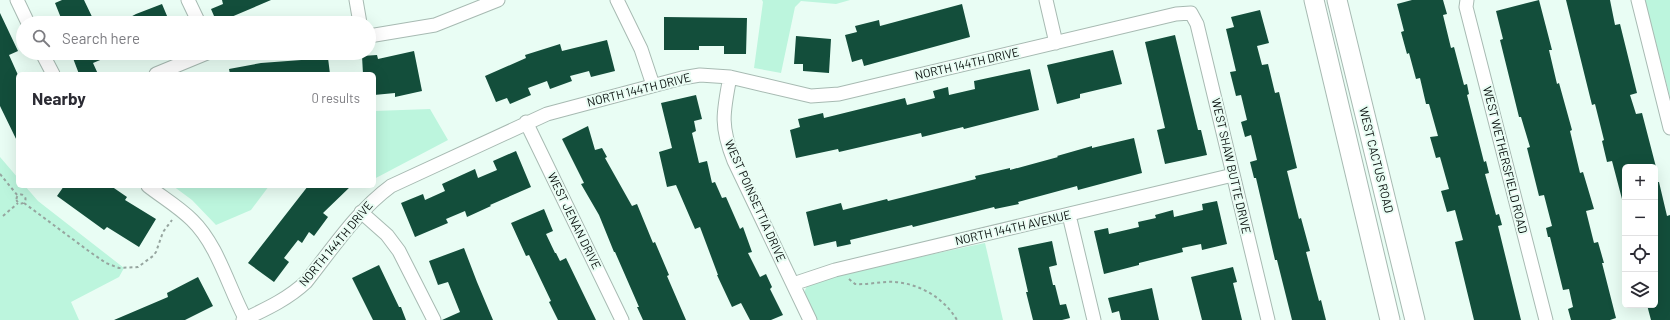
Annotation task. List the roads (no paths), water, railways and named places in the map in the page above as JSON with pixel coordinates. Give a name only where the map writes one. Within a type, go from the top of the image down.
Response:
[{"type":"main road","name":"WEST CACTUS ROAD","points":[[1314,0],[1390,320]]},
{"type":"main road","name":"WEST CACTUS ROAD","points":[[1337,0],[1415,320]]},
{"type":"street","points":[[17,0],[25,16]]},
{"type":"street","points":[[188,0],[196,16]]},
{"type":"street","points":[[356,0],[359,16]]},
{"type":"street","points":[[376,35],[435,26],[498,0]]},
{"type":"street","points":[[617,0],[641,49],[653,85]]},
{"type":"street","points":[[1046,0],[1056,43]]},
{"type":"street","name":"WEST WETHERSFIELD ROAD","points":[[1468,0],[1466,7],[1546,320]]},
{"type":"street","points":[[1638,0],[1670,128]]},
{"type":"street","name":"NORTH 144TH DRIVE","points":[[245,320],[296,292],[306,282],[361,212],[376,197],[391,186],[526,122],[560,110],[653,85],[700,75],[730,77],[811,96],[840,94],[1176,14],[1191,13]]},
{"type":"street","name":"WEST SHAW BUTTE DRIVE","points":[[1191,13],[1197,24],[1268,320]]},
{"type":"street","points":[[45,60],[51,72]]},
{"type":"street","points":[[160,72],[186,60]]},
{"type":"street","name":"WEST POINSETTIA DRIVE","points":[[730,77],[724,109],[726,142],[810,320]]},
{"type":"street","name":"WEST JENAN DRIVE","points":[[526,122],[622,320]]},
{"type":"street","name":"NORTH 144TH AVENUE","points":[[793,284],[835,270],[1233,176]]},
{"type":"street","points":[[151,188],[192,220],[202,232],[212,249],[245,320]]},
{"type":"street","points":[[361,212],[387,235],[399,250],[434,320]]},
{"type":"street","points":[[1069,215],[1094,320]]}]
